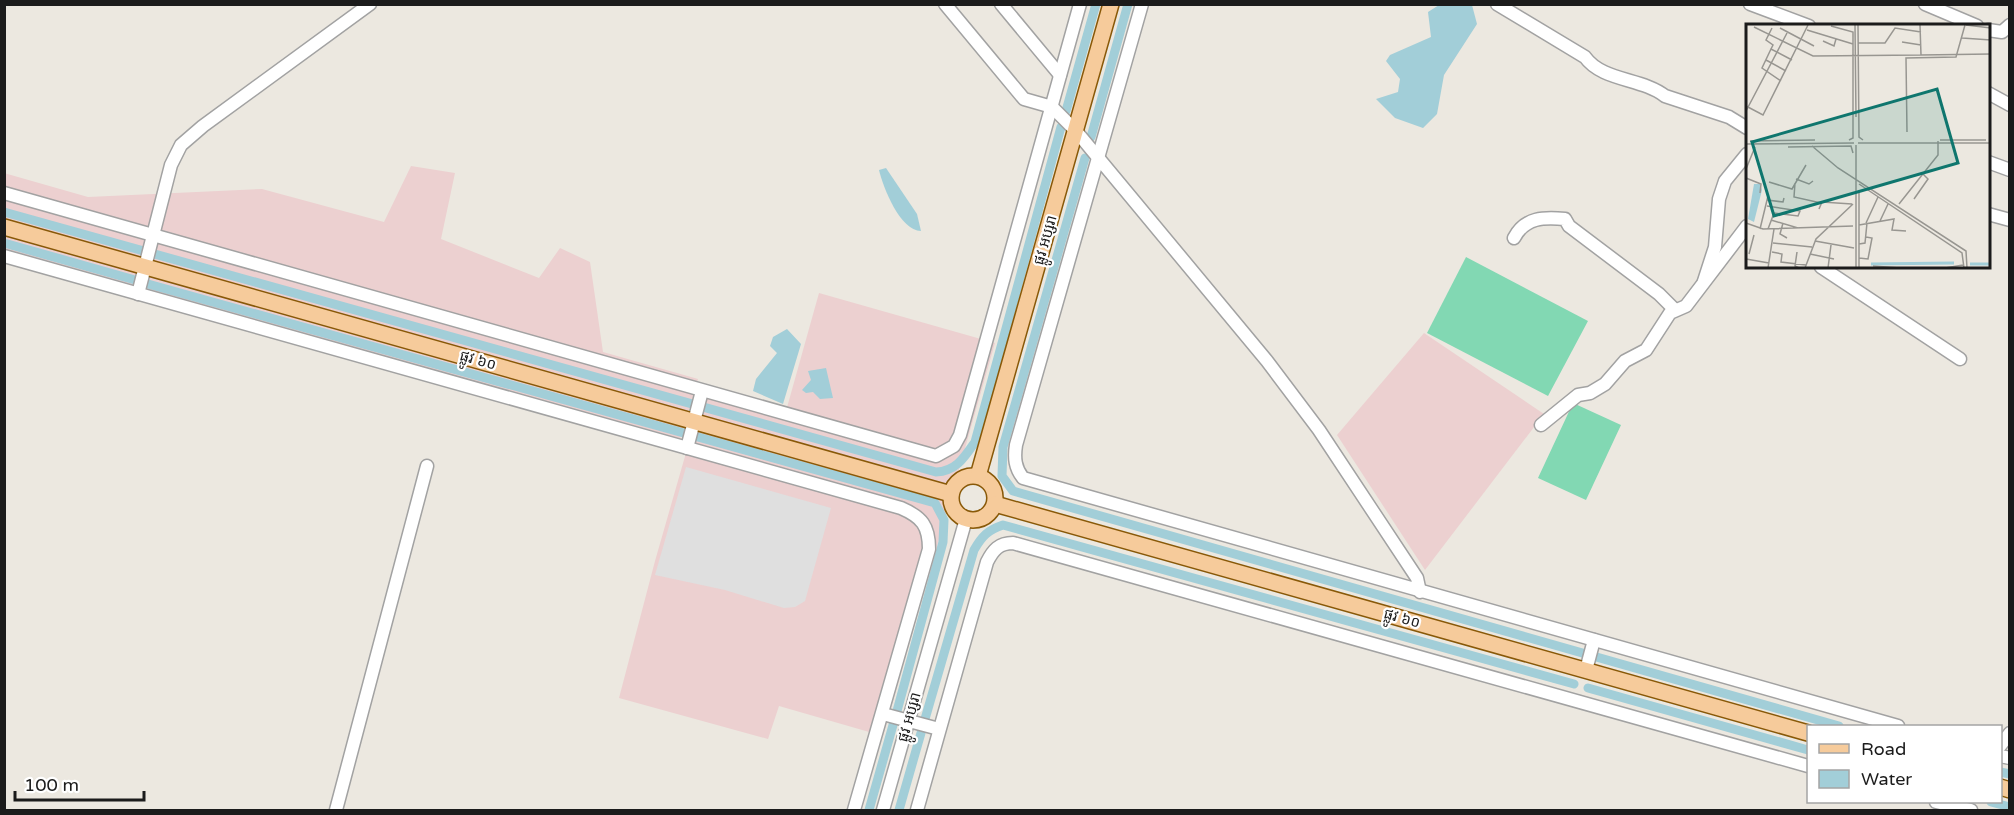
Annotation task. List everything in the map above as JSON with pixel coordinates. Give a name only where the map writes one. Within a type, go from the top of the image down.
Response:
[{"type":"main road","name":"ផ្លូវ អប្សរា","points":[[978,476],[1111,4]]},
{"type":"main road","name":"ផ្លូវ ៦០","points":[[4,226],[147,263],[951,494]]},
{"type":"main road","points":[[969,476],[978,476],[993,487],[995,504],[985,517],[966,519],[954,509],[951,494],[959,481],[969,476]]},
{"type":"main road","name":"ផ្លូវ ៦០","points":[[995,504],[1588,662],[1807,732]]},
{"type":"street","points":[[138,294],[171,165],[182,146],[211,120],[370,4]]},
{"type":"street","points":[[945,4],[1024,99],[1052,107],[1076,130],[1222,304],[1319,430],[1417,578],[1420,592]]},
{"type":"street","points":[[1001,4],[1060,75]]},
{"type":"street","points":[[4,193],[701,394],[936,456],[954,446],[1080,4]]},
{"type":"street","points":[[1142,4],[1016,445],[1014,454],[1017,470],[1023,478],[1034,483],[1894,725]]},
{"type":"street","points":[[1497,4],[1585,57],[1600,70],[1656,89],[1665,96],[1729,117],[1746,127]]},
{"type":"street","points":[[1750,4],[1795,23]]},
{"type":"street","points":[[1925,4],[1972,24]]},
{"type":"street","points":[[1990,30],[2002,32],[2010,25]]},
{"type":"street","points":[[1990,95],[2010,105]]},
{"type":"street","points":[[1704,282],[1715,247],[1719,199],[1725,181],[1746,155]]},
{"type":"street","points":[[1990,162],[2010,170]]},
{"type":"street","points":[[1990,214],[2010,220]]},
{"type":"street","points":[[1514,238],[1520,227],[1532,220],[1565,219],[1569,226],[1659,294],[1675,310]]},
{"type":"street","points":[[1541,425],[1578,395],[1590,393],[1605,384],[1625,361],[1646,350],[1675,310],[1686,306],[1746,227]]},
{"type":"street","points":[[4,256],[687,445],[902,508],[924,522],[929,535],[929,549],[854,810]]},
{"type":"street","points":[[1823,268],[1960,359]]},
{"type":"street","points":[[687,445],[701,394]]},
{"type":"street","points":[[336,810],[427,466]]},
{"type":"street","name":"ផ្លូវ អប្សរា","points":[[883,810],[966,519]]},
{"type":"street","points":[[916,810],[987,562],[992,552],[998,547],[1013,543],[1807,765]]},
{"type":"street","points":[[1588,662],[1594,640]]},
{"type":"street","points":[[883,714],[939,729]]},
{"type":"street","points":[[1944,803],[1971,810]]},
{"type":"shaded area","points":[[411,166],[455,173],[441,239],[539,278],[560,248],[590,262],[603,352],[698,379],[679,443],[5,252],[4,173],[88,197],[262,189],[384,222]]},
{"type":"shaded area","points":[[819,293],[995,343],[883,736],[779,706],[768,739],[619,698],[704,390],[786,411]]},
{"type":"shaded area","points":[[1424,333],[1544,414],[1425,570],[1337,435]]},
{"type":"shaded area","points":[[686,467],[831,508],[805,601],[795,607],[784,608],[725,590],[655,575]]},
{"type":"green space","points":[[1466,257],[1588,321],[1548,396],[1427,333]]},
{"type":"green space","points":[[1573,403],[1621,425],[1586,500],[1538,478]]},
{"type":"water","points":[[1439,5],[1472,5],[1477,24],[1444,75],[1437,114],[1423,128],[1395,118],[1376,99],[1398,92],[1400,79],[1386,61],[1390,55],[1431,37],[1428,12]]},
{"type":"water","points":[[886,168],[917,214],[921,231],[906,224],[894,207],[879,170]]},
{"type":"water","points":[[787,329],[801,344],[783,404],[753,391],[756,379],[777,353],[770,346],[773,337]]},
{"type":"water","points":[[826,368],[833,398],[820,399],[813,392],[806,393],[802,390],[811,380],[808,371]]},
{"type":"waterway","points":[[1066,111],[1096,4]]},
{"type":"waterway","points":[[1091,137],[1128,4]]},
{"type":"waterway","points":[[4,212],[936,472],[954,466],[975,442],[1061,127]]},
{"type":"waterway","points":[[1085,158],[1003,447],[1002,476],[1013,491],[1835,725]]},
{"type":"waterway","points":[[4,243],[135,280]]},
{"type":"waterway","points":[[148,284],[935,503],[944,520],[943,542],[897,711]]},
{"type":"waterway","points":[[925,719],[974,550],[986,534],[1003,525],[1574,684]]},
{"type":"waterway","points":[[1588,688],[1807,750]]},
{"type":"waterway","points":[[869,810],[893,725]]},
{"type":"waterway","points":[[899,810],[921,733]]},
{"type":"waterway","points":[[2002,772],[2010,774]]},
{"type":"waterway","points":[[1995,803],[2010,807]]}]
